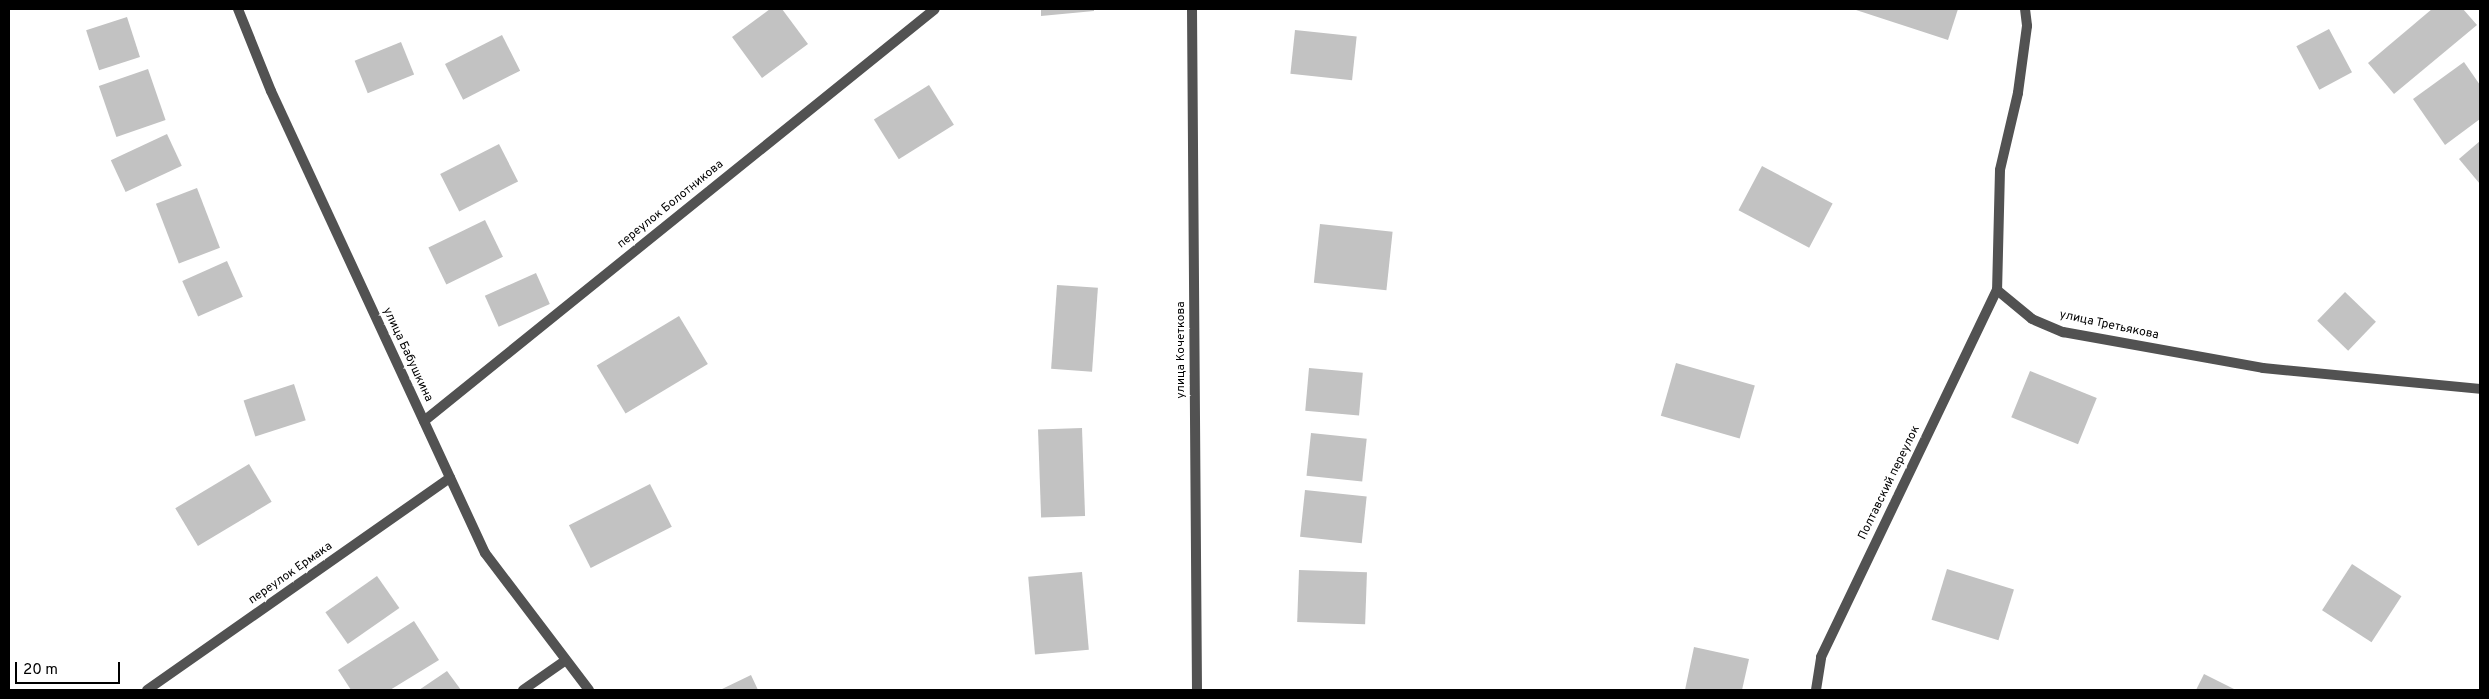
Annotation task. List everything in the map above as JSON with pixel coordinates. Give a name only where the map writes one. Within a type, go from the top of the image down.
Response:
[{"type":"street","name":"улица Бабушкина","points":[[238,9],[271,91],[485,553],[589,690]]},
{"type":"street","name":"переулок Болотникова","points":[[424,421],[935,9]]},
{"type":"street","name":"улица Кочеткова","points":[[1192,9],[1197,690]]},
{"type":"street","points":[[1997,290],[2000,170],[2018,93],[2026,26],[2025,9]]},
{"type":"street","name":"улица Третьякова","points":[[1997,290],[2032,320],[2063,332],[2263,368],[2480,389]]},
{"type":"street","name":"Полтавский переулок","points":[[1816,690],[1821,657],[1997,290]]},
{"type":"street","name":"переулок Ермака","points":[[146,690],[450,478]]},
{"type":"street","points":[[522,690],[566,660]]},
{"type":"building","points":[[770,9],[782,9],[808,44],[762,78],[732,37]]},
{"type":"building","points":[[1041,9],[1094,9],[1094,11],[1041,16]]},
{"type":"building","points":[[1853,9],[1958,9],[1948,40]]},
{"type":"building","points":[[2432,9],[2463,9],[2477,25],[2394,94],[2368,63]]},
{"type":"building","points":[[127,17],[140,57],[99,70],[86,30]]},
{"type":"building","points":[[2329,29],[2352,72],[2319,90],[2296,46]]},
{"type":"building","points":[[1295,30],[1357,36],[1352,80],[1290,74]]},
{"type":"building","points":[[502,35],[520,71],[463,100],[445,64]]},
{"type":"building","points":[[401,42],[414,74],[368,93],[355,61]]},
{"type":"building","points":[[2464,62],[2480,85],[2480,119],[2445,145],[2413,99]]},
{"type":"building","points":[[148,69],[166,120],[116,137],[99,86]]},
{"type":"building","points":[[929,85],[954,125],[899,159],[874,119]]},
{"type":"building","points":[[167,134],[182,166],[126,192],[111,160]]},
{"type":"building","points":[[2480,141],[2480,184],[2459,159]]},
{"type":"building","points":[[499,144],[518,181],[459,211],[440,174]]},
{"type":"building","points":[[1762,166],[1833,204],[1809,248],[1739,210]]},
{"type":"building","points":[[197,188],[220,248],[179,264],[156,204]]},
{"type":"building","points":[[485,220],[503,257],[446,284],[428,248]]},
{"type":"building","points":[[1320,224],[1393,232],[1386,290],[1314,283]]},
{"type":"building","points":[[227,261],[243,297],[198,317],[182,281]]},
{"type":"building","points":[[536,273],[550,304],[499,327],[485,296]]},
{"type":"building","points":[[1057,285],[1098,288],[1092,372],[1051,369]]},
{"type":"building","points":[[2345,292],[2376,322],[2348,351],[2317,321]]},
{"type":"building","points":[[679,316],[708,364],[626,413],[597,365]]},
{"type":"building","points":[[1676,363],[1755,386],[1740,438],[1661,416]]},
{"type":"building","points":[[1309,368],[1363,373],[1359,416],[1305,411]]},
{"type":"building","points":[[2030,371],[2097,398],[2078,444],[2011,417]]},
{"type":"building","points":[[294,384],[306,420],[255,437],[244,400]]},
{"type":"building","points":[[1082,428],[1085,516],[1041,517],[1038,430]]},
{"type":"building","points":[[1311,433],[1367,439],[1362,482],[1307,476]]},
{"type":"building","points":[[249,464],[272,502],[198,546],[175,508]]},
{"type":"building","points":[[650,484],[672,527],[591,568],[569,525]]},
{"type":"building","points":[[1305,490],[1367,496],[1362,543],[1300,537]]},
{"type":"building","points":[[2352,564],[2401,596],[2372,642],[2322,610]]},
{"type":"building","points":[[1947,569],[2014,589],[1998,640],[1932,620]]},
{"type":"building","points":[[1299,570],[1367,572],[1365,624],[1297,622]]},
{"type":"building","points":[[1082,572],[1089,650],[1035,654],[1028,577]]},
{"type":"building","points":[[377,576],[399,608],[348,644],[325,612]]},
{"type":"building","points":[[414,621],[439,660],[390,690],[351,690],[338,670]]},
{"type":"building","points":[[1694,647],[1749,659],[1742,690],[1685,690]]},
{"type":"building","points":[[447,671],[461,690],[419,690]]},
{"type":"building","points":[[2204,674],[2236,690],[2196,690]]},
{"type":"building","points":[[751,675],[758,690],[720,690]]}]
